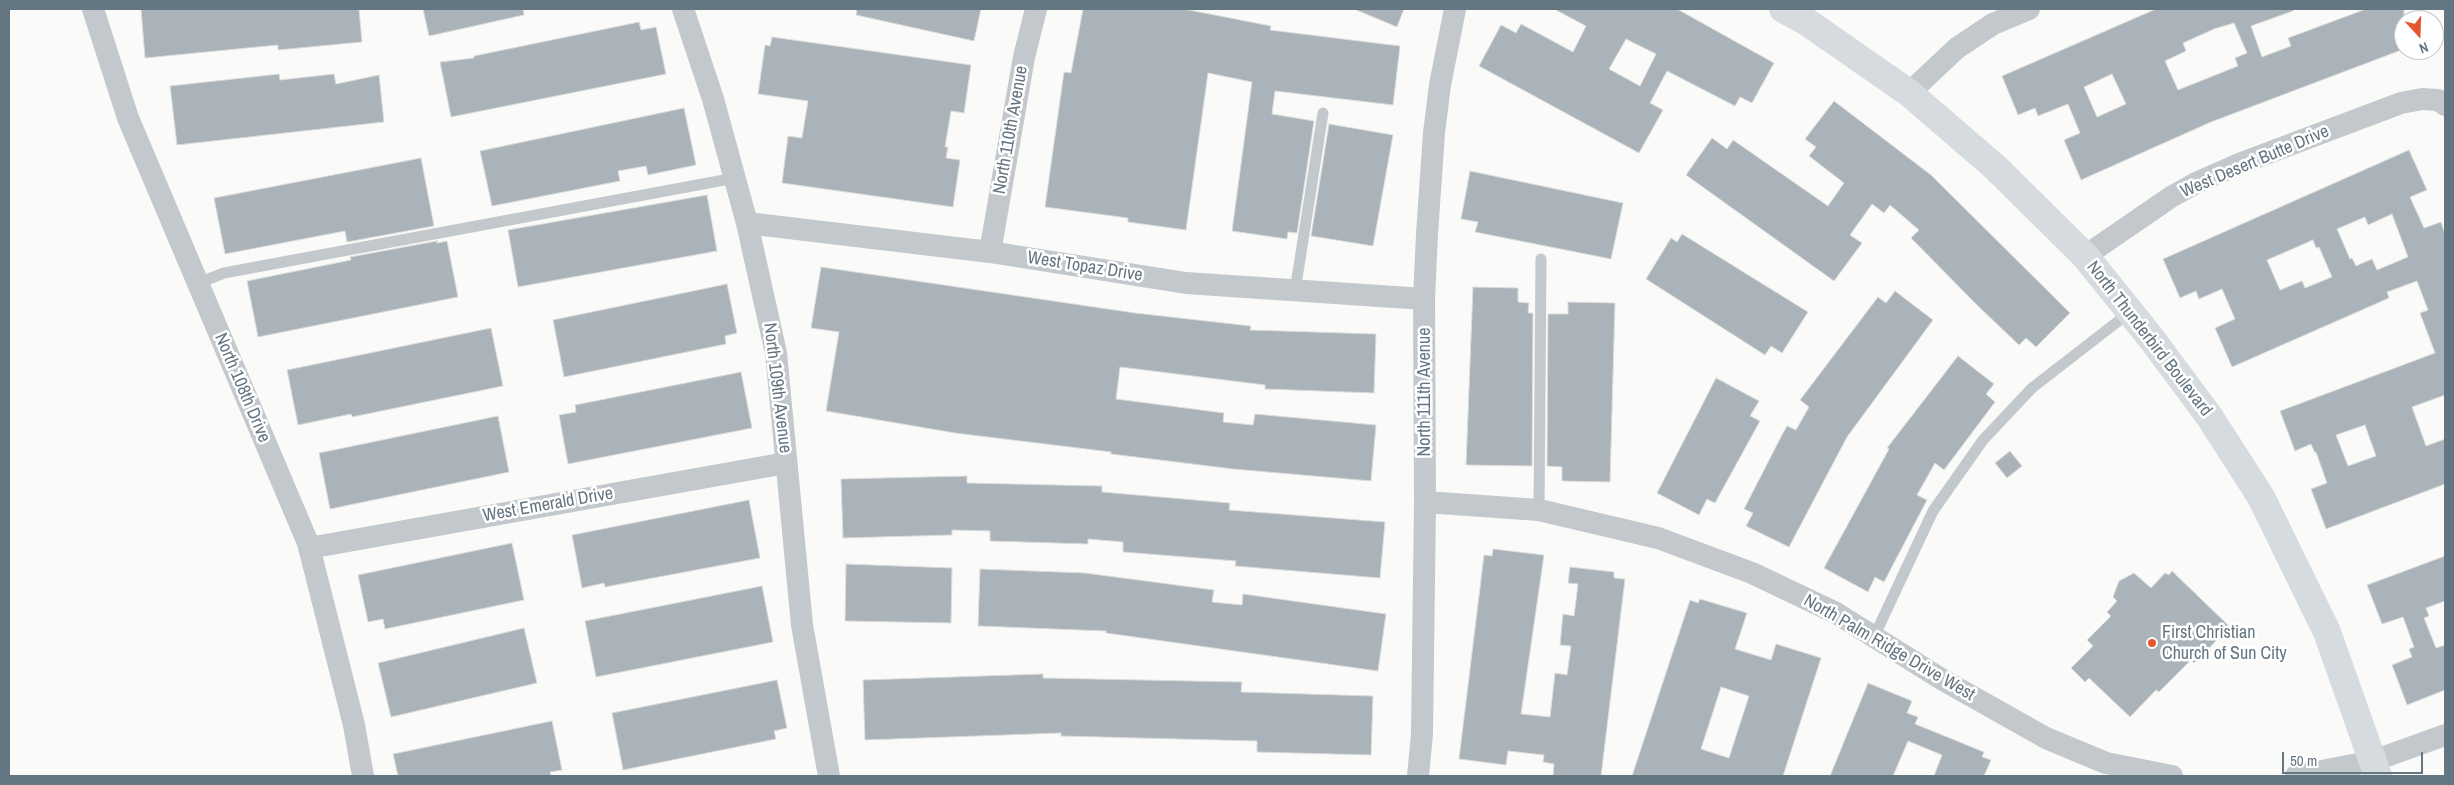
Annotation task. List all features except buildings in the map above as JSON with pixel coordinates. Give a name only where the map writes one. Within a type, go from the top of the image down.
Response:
[{"type":"street","name":"North 108th Drive","points":[[93,9],[128,118],[309,548],[348,697],[363,776]]},
{"type":"street","name":"North 109th Avenue","points":[[683,9],[713,99],[748,223],[776,353],[802,625],[829,776]]},
{"type":"street","name":"North 110th Avenue","points":[[990,252],[1024,57],[1036,9]]},
{"type":"street","name":"North 111th Avenue","points":[[1418,776],[1422,734],[1425,502],[1424,299],[1434,133],[1440,85],[1455,9]]},
{"type":"street","name":"North Thunderbird Boulevard","points":[[1782,9],[1807,22],[1908,93],[1995,167],[2085,256],[2130,312],[2209,416],[2262,496],[2327,632],[2375,768]]},
{"type":"street","points":[[1908,93],[1957,48],[1994,24],[2029,9]]},
{"type":"street","name":"West Desert Butte Drive","points":[[2085,256],[2171,197],[2196,183],[2401,103],[2422,99],[2442,103]]},
{"type":"street","name":"West Topaz Drive","points":[[748,223],[990,252],[1186,283],[1424,299]]},
{"type":"street","name":"West Emerald Drive","points":[[309,548],[786,462]]},
{"type":"street","name":"North Palm Ridge Drive West","points":[[1425,502],[1539,510],[1658,538],[1752,573],[1836,613],[1944,680],[2046,738],[2106,763],[2172,776]]},
{"type":"street","points":[[2296,776],[2375,768],[2445,734]]},
{"type":"lane","points":[[1295,291],[1323,113]]},
{"type":"lane","points":[[198,283],[224,273],[735,178]]},
{"type":"lane","points":[[1539,510],[1541,259]]},
{"type":"lane","points":[[1874,637],[1933,511],[1983,440],[2032,388],[2130,312]]},
{"type":"place","name":"First Christian Church of Sun City","points":[[2152,643]]}]
